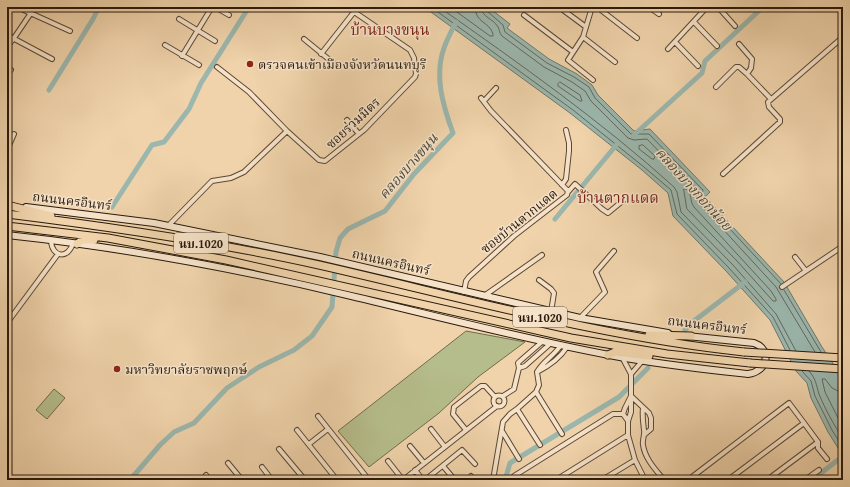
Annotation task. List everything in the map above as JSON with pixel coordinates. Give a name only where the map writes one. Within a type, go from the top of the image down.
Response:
[{"type":"main road","name":"ถนนนครอินทร์","points":[[7,205],[154,223],[339,262],[580,318],[759,345],[765,355],[763,366],[756,372],[748,374],[608,355],[551,343],[338,289],[328,283],[226,260],[108,238],[7,226]]},
{"type":"main road","points":[[7,205],[72,222]]},
{"type":"main road","name":"ถนนนครอินทร์","points":[[7,214],[150,233],[328,267],[475,303],[577,326],[633,336],[680,344],[744,352],[843,358]]},
{"type":"main road","name":"ถนนนครอินทร์","points":[[7,235],[181,261],[329,291],[338,289],[571,338],[667,354],[750,363],[843,369]]},
{"type":"main road","points":[[75,244],[82,240],[103,240],[108,238]]},
{"type":"main road","points":[[633,336],[692,336]]},
{"type":"main road","points":[[608,355],[615,352],[654,356],[667,354]]},
{"type":"street","points":[[17,7],[70,31]]},
{"type":"street","points":[[7,47],[35,7]]},
{"type":"street","points":[[182,56],[212,7]]},
{"type":"street","points":[[215,7],[229,15]]},
{"type":"street","name":"ซอยร่วมมิตร","points":[[286,131],[319,160],[327,160],[374,120],[415,77],[414,58],[410,50],[347,7]]},
{"type":"street","points":[[559,7],[586,27]]},
{"type":"street","points":[[592,7],[583,37],[568,60],[593,80]]},
{"type":"street","points":[[597,7],[637,38]]},
{"type":"street","points":[[649,7],[659,14]]},
{"type":"street","points":[[718,7],[735,26]]},
{"type":"street","points":[[668,49],[694,22],[704,8]]},
{"type":"street","points":[[321,54],[354,12]]},
{"type":"street","points":[[524,15],[573,52]]},
{"type":"street","points":[[179,19],[215,41]]},
{"type":"street","points":[[694,22],[717,46]]},
{"type":"street","points":[[7,35],[52,59]]},
{"type":"street","points":[[583,37],[615,62]]},
{"type":"street","points":[[722,174],[780,122],[780,119],[768,105],[770,98],[843,37]]},
{"type":"street","points":[[304,39],[337,66]]},
{"type":"street","points":[[675,42],[698,66]]},
{"type":"street","points":[[739,44],[752,58],[751,68],[747,74]]},
{"type":"street","points":[[165,45],[199,65]]},
{"type":"street","points":[[168,226],[212,181],[231,178],[244,172],[286,131],[249,92],[217,67]]},
{"type":"street","points":[[716,87],[736,67],[739,67],[770,98]]},
{"type":"street","name":"ซอยบ้านตากแดด","points":[[464,292],[466,280],[469,277],[514,236],[567,195],[568,192],[491,111],[482,99],[496,88]]},
{"type":"street","points":[[347,120],[359,134]]},
{"type":"street","points":[[562,184],[566,179],[569,151],[566,130]]},
{"type":"street","points":[[7,150],[14,134]]},
{"type":"street","points":[[568,192],[575,184],[608,213],[624,199]]},
{"type":"street","points":[[51,241],[52,249],[58,254],[66,254],[75,244]]},
{"type":"street","points":[[782,288],[843,246]]},
{"type":"street","points":[[580,318],[605,292],[596,272],[614,251]]},
{"type":"street","points":[[7,323],[58,254]]},
{"type":"street","points":[[484,296],[542,255]]},
{"type":"street","points":[[794,257],[806,271]]},
{"type":"street","points":[[539,280],[554,293],[551,312]]},
{"type":"street","points":[[495,397],[500,395],[503,396],[514,389],[518,363],[543,341]]},
{"type":"street","points":[[518,368],[525,366],[551,343]]},
{"type":"street","points":[[493,480],[503,422],[510,414],[536,392],[539,385],[537,372],[547,367],[563,353],[564,346]]},
{"type":"street","points":[[622,357],[630,374],[631,412],[628,421],[628,435],[635,460],[645,480]]},
{"type":"street","points":[[630,374],[643,360]]},
{"type":"street","points":[[466,430],[453,414],[454,407],[481,386],[486,386],[495,397],[494,402],[497,406]]},
{"type":"street","points":[[536,392],[562,434]]},
{"type":"street","points":[[388,461],[403,480],[497,406],[504,404],[505,399],[503,396]]},
{"type":"street","points":[[631,396],[649,413],[651,429],[644,435]]},
{"type":"street","points":[[628,421],[623,414],[624,408],[631,396]]},
{"type":"street","points":[[688,480],[789,403],[818,442],[818,448],[827,459]]},
{"type":"street","points":[[643,408],[642,418],[644,435],[642,440],[645,452],[650,462],[664,480]]},
{"type":"street","points":[[517,409],[540,445]]},
{"type":"street","points":[[514,476],[613,414],[623,414]]},
{"type":"street","points":[[318,416],[369,480]]},
{"type":"street","points":[[728,480],[804,423]]},
{"type":"street","points":[[308,444],[328,429]]},
{"type":"street","points":[[431,429],[446,447]]},
{"type":"street","points":[[297,430],[337,480]]},
{"type":"street","points":[[502,430],[520,459]]},
{"type":"street","points":[[556,480],[628,435]]},
{"type":"street","points":[[767,480],[818,442]]},
{"type":"street","points":[[410,446],[424,463]]},
{"type":"street","points":[[279,449],[305,480]]},
{"type":"street","points":[[415,470],[424,480],[462,450],[474,464]]},
{"type":"street","points":[[602,480],[635,460]]},
{"type":"street","points":[[228,463],[242,480]]},
{"type":"street","points":[[442,466],[454,479]]},
{"type":"street","points":[[262,467],[272,480]]},
{"type":"street","points":[[805,480],[819,470]]},
{"type":"street","points":[[206,475],[210,480]]},
{"type":"street","points":[[471,476],[475,480]]},
{"type":"green space","points":[[466,331],[525,342],[478,377],[439,413],[369,467],[338,431]]},
{"type":"green space","points":[[54,389],[65,398],[47,419],[36,410]]},
{"type":"water","name":"คลองบางกอกน้อย","points":[[424,7],[488,7],[510,24],[507,28],[549,59],[577,74],[592,85],[598,95],[634,131],[650,129],[710,192],[705,197],[784,282],[822,347],[843,379],[843,456],[828,432],[811,398],[807,383],[796,371],[770,320],[726,271],[673,216],[668,193],[642,170],[570,113]]},
{"type":"waterway","points":[[49,90],[99,7]]},
{"type":"waterway","points":[[112,207],[152,145],[164,142],[189,109],[201,83],[249,7]]},
{"type":"waterway","points":[[634,135],[702,73],[705,61],[763,7]]},
{"type":"waterway","name":"คลองบางขนุน","points":[[130,480],[160,445],[174,432],[194,423],[227,388],[259,367],[294,350],[312,336],[332,307],[336,252],[340,238],[348,229],[385,211],[414,174],[453,133],[443,102],[440,69],[444,48],[456,22]]},
{"type":"waterway","points":[[555,219],[618,143]]},
{"type":"waterway","points":[[685,330],[694,321],[745,282]]},
{"type":"waterway","points":[[505,480],[510,463],[619,397],[648,368]]},
{"type":"waterway","points":[[812,480],[843,456]]},
{"type":"place","name":"ตรวจคนเข้าเมืองจังหวัดนนทบุรี","points":[[250,64]]},
{"type":"place","name":"มหาวิทยาลัยราชพฤกษ์","points":[[117,369]]},
{"type":"district","name":"บ้านบางขนุน","points":[[390,29]]},
{"type":"district","name":"บ้านตากแดด","points":[[618,197]]}]
